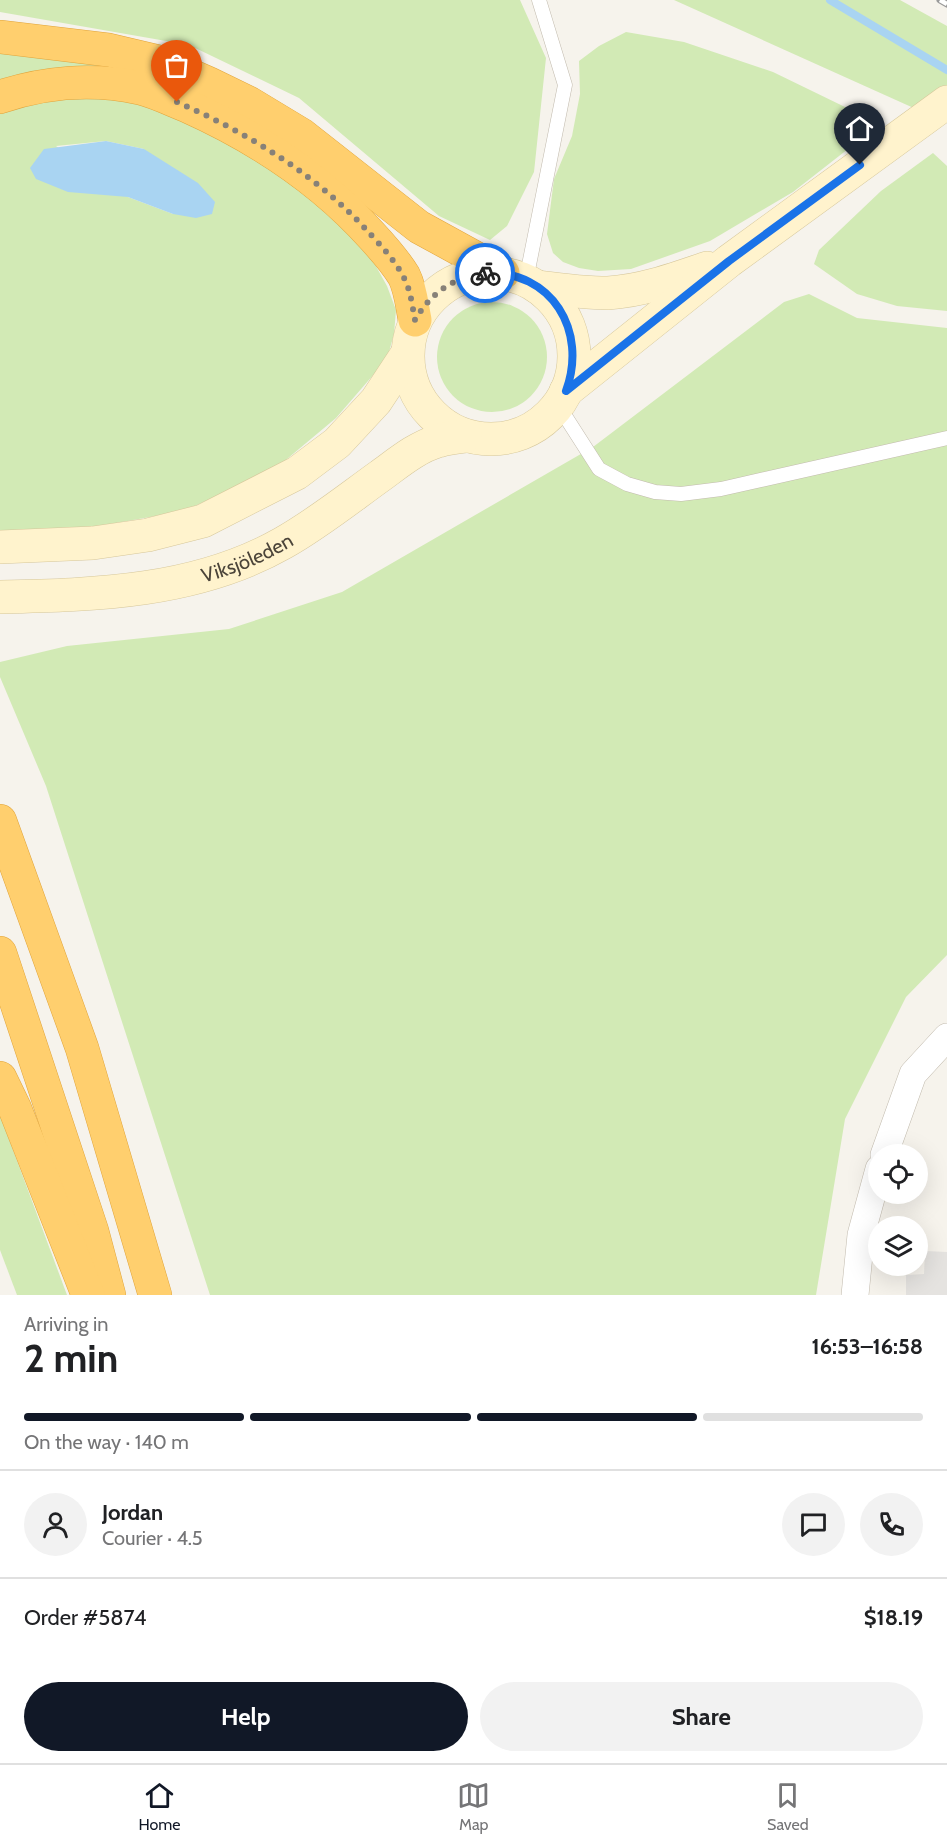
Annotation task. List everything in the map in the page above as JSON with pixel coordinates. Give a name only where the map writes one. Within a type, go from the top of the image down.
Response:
[{"type":"highway","points":[[0,37],[109,50],[160,62],[208,83],[302,135],[419,227],[522,280]]},
{"type":"highway","points":[[0,97],[25,88],[58,84],[107,84],[141,89],[216,119],[266,148],[330,194],[364,226],[392,258],[404,278],[411,296],[415,320]]},
{"type":"highway","points":[[0,821],[82,1048],[155,1295]]},
{"type":"highway","points":[[0,953],[92,1231],[109,1295]]},
{"type":"highway","points":[[0,1078],[15,1109],[88,1295]]},
{"type":"main road","points":[[729,261],[672,280],[641,288],[609,292],[522,280],[488,272],[472,274],[444,286],[423,307],[415,320],[409,337],[407,354],[411,381],[423,405],[441,423],[465,436],[490,439],[515,436],[531,429],[546,419],[562,398],[729,261],[947,102]]},
{"type":"main road","points":[[522,280],[559,308],[571,334],[574,363],[562,398]]},
{"type":"main road","points":[[0,547],[93,543],[148,535],[203,522],[297,473],[337,443],[376,401],[407,354]]},
{"type":"main road","name":"Viksjöleden","points":[[0,597],[136,590],[180,582],[239,565],[318,522],[407,457],[437,441],[465,436]]},
{"type":"street","points":[[888,1144],[913,1074],[947,1037]]},
{"type":"street","points":[[855,1295],[861,1235],[869,1204]]},
{"type":"lane","points":[[522,280],[566,85],[539,0]]},
{"type":"lane","points":[[562,398],[599,469],[627,484],[664,493],[681,494],[721,489],[947,438]]},
{"type":"green space","points":[[0,0],[520,0],[546,58],[534,172],[507,226],[490,240],[439,216],[299,98],[189,45],[0,12]]},
{"type":"green space","points":[[674,0],[900,0],[947,26],[947,123]]},
{"type":"green space","points":[[626,32],[684,42],[773,72],[880,124],[793,192],[710,241],[631,269],[598,271],[579,268],[563,262],[553,253],[547,234],[554,179],[572,136],[580,94],[579,61],[599,46]]},
{"type":"green space","points":[[0,52],[100,63],[99,69],[0,86]]},
{"type":"green space","points":[[128,97],[237,143],[308,197],[368,252],[387,286],[396,310],[394,334],[387,359],[336,418],[275,469],[184,511],[82,529],[0,533],[0,110],[29,98]],"holes":[[[106,141],[144,149],[173,214],[128,197],[56,146]]]},
{"type":"green space","points":[[933,153],[947,166],[947,311],[897,306],[857,294],[814,264],[819,250],[881,191]]},
{"type":"green space","points":[[809,294],[857,318],[947,328],[947,955],[906,997],[845,1119],[816,1295],[210,1295],[46,786],[0,677],[0,662],[67,646],[229,629],[342,592],[593,447],[784,302]]},
{"type":"green space","points":[[492,302],[513,306],[531,318],[543,336],[547,357],[543,378],[531,396],[513,408],[492,412],[471,408],[453,396],[441,378],[437,357],[441,336],[453,318],[471,306]]},
{"type":"green space","points":[[0,1115],[67,1295],[17,1295],[0,1250]]},
{"type":"shaded area","points":[[928,1251],[947,1252],[947,1295],[906,1295],[906,1276],[928,1276]]},
{"type":"water","points":[[106,141],[144,149],[198,183],[215,202],[212,214],[196,218],[173,214],[128,197],[68,192],[36,179],[30,168],[44,149]]},
{"type":"waterway","points":[[830,0],[947,70]]},
{"type":"railway","points":[[940,0],[947,4]]},
{"type":"way so far","points":[[177,102],[216,119],[266,148],[330,194],[364,226],[392,258],[411,296],[415,320],[423,307],[444,286],[472,274],[485,273]]},
{"type":"route","points":[[485,273],[503,273],[526,280],[550,297],[559,308],[571,334],[574,349],[574,363],[566,391],[729,261],[860,165]]}]
